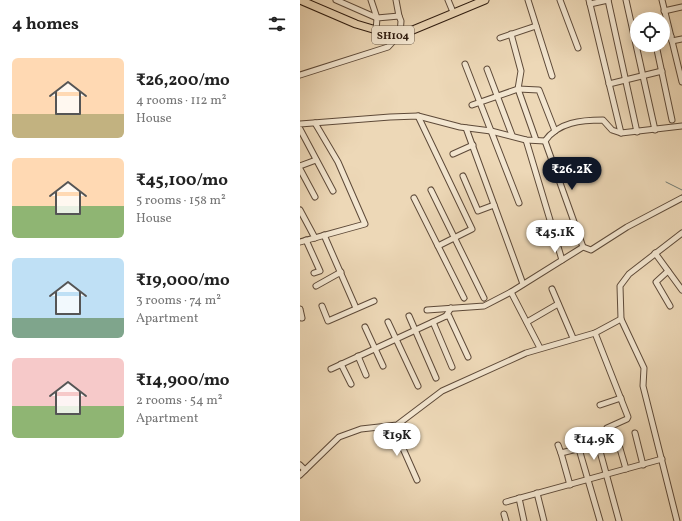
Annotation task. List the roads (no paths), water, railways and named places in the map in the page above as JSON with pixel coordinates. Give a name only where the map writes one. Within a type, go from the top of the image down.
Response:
[{"type":"main road","name":"SH104","points":[[301,0],[376,31],[387,34],[400,34],[453,12],[469,3],[485,0]]},
{"type":"street","points":[[336,0],[377,18],[399,16]]},
{"type":"street","points":[[371,0],[377,18],[376,31]]},
{"type":"street","points":[[300,75],[388,47],[400,34],[401,21],[396,0]]},
{"type":"street","points":[[448,0],[453,12]]},
{"type":"street","points":[[528,0],[552,76]]},
{"type":"street","points":[[560,0],[578,48]]},
{"type":"street","points":[[621,133],[589,2],[608,0],[638,132]]},
{"type":"street","points":[[626,0],[630,16]]},
{"type":"street","points":[[662,0],[681,70],[682,82]]},
{"type":"street","points":[[664,11],[682,7]]},
{"type":"street","points":[[500,38],[536,26]]},
{"type":"street","points":[[511,34],[521,71],[518,89],[536,140]]},
{"type":"street","points":[[672,39],[682,39]]},
{"type":"street","points":[[639,52],[655,130]]},
{"type":"street","points":[[658,52],[672,120]]},
{"type":"street","points":[[465,64],[519,203]]},
{"type":"street","points":[[487,69],[512,136]]},
{"type":"street","points":[[609,84],[662,71]]},
{"type":"street","points":[[472,105],[518,89],[539,90],[555,131]]},
{"type":"street","points":[[300,124],[418,116],[466,128],[491,131],[526,140],[545,141]]},
{"type":"street","points":[[418,116],[472,229],[438,246]]},
{"type":"street","points":[[545,141],[551,133],[582,120],[603,120],[612,130],[621,133],[682,126]]},
{"type":"street","points":[[300,242],[365,224],[338,162],[315,123]]},
{"type":"street","points":[[466,128],[523,284]]},
{"type":"street","points":[[300,129],[333,191]]},
{"type":"street","points":[[526,140],[562,260]]},
{"type":"street","points":[[545,141],[583,247],[591,250],[604,244],[628,227],[682,198]]},
{"type":"street","points":[[452,154],[473,145]]},
{"type":"street","points":[[315,198],[300,168],[316,160]]},
{"type":"street","points":[[463,176],[478,210],[494,204]]},
{"type":"street","points":[[431,190],[484,298]]},
{"type":"street","points":[[414,198],[464,298]]},
{"type":"street","points":[[300,210],[314,238]]},
{"type":"street","points":[[678,520],[643,386],[644,368],[621,319],[620,286],[628,274],[682,234]]},
{"type":"street","points":[[324,235],[356,308]]},
{"type":"street","points":[[306,240],[320,271],[314,273]]},
{"type":"street","points":[[427,310],[484,306],[512,292],[583,247]]},
{"type":"street","points":[[655,253],[682,290]]},
{"type":"street","points":[[316,286],[341,272]]},
{"type":"street","points":[[668,272],[656,282],[670,306]]},
{"type":"street","points":[[552,289],[573,338]]},
{"type":"street","points":[[512,292],[540,348]]},
{"type":"street","points":[[322,306],[328,321],[374,301]]},
{"type":"street","points":[[527,322],[558,304]]},
{"type":"street","points":[[331,369],[446,316],[451,308]]},
{"type":"street","points":[[300,309],[302,318]]},
{"type":"street","points":[[409,316],[436,378]]},
{"type":"street","points":[[446,316],[449,316],[468,357]]},
{"type":"street","points":[[300,475],[339,437],[361,429],[393,426],[404,421],[442,391],[526,353],[573,338],[595,333],[621,319]]},
{"type":"street","points":[[388,322],[418,386]]},
{"type":"street","points":[[433,322],[452,367]]},
{"type":"street","points":[[365,327],[383,366]]},
{"type":"street","points":[[595,333],[628,418],[607,428]]},
{"type":"street","points":[[358,356],[366,375]]},
{"type":"street","points":[[341,364],[351,384]]},
{"type":"street","points":[[600,406],[621,398]]},
{"type":"street","points":[[393,426],[417,480]]},
{"type":"street","points":[[634,433],[643,465]]},
{"type":"street","points":[[561,453],[598,444],[616,437],[626,469]]},
{"type":"street","points":[[598,444],[619,521]]},
{"type":"street","points":[[558,445],[570,485]]},
{"type":"street","points":[[579,449],[600,521]]},
{"type":"street","points":[[506,502],[662,459]]},
{"type":"street","points":[[300,465],[305,470]]},
{"type":"street","points":[[537,493],[544,521]]},
{"type":"street","points":[[520,498],[524,521]]},
{"type":"street","points":[[504,514],[506,521]]},
{"type":"waterway","points":[[666,182],[682,190]]}]
